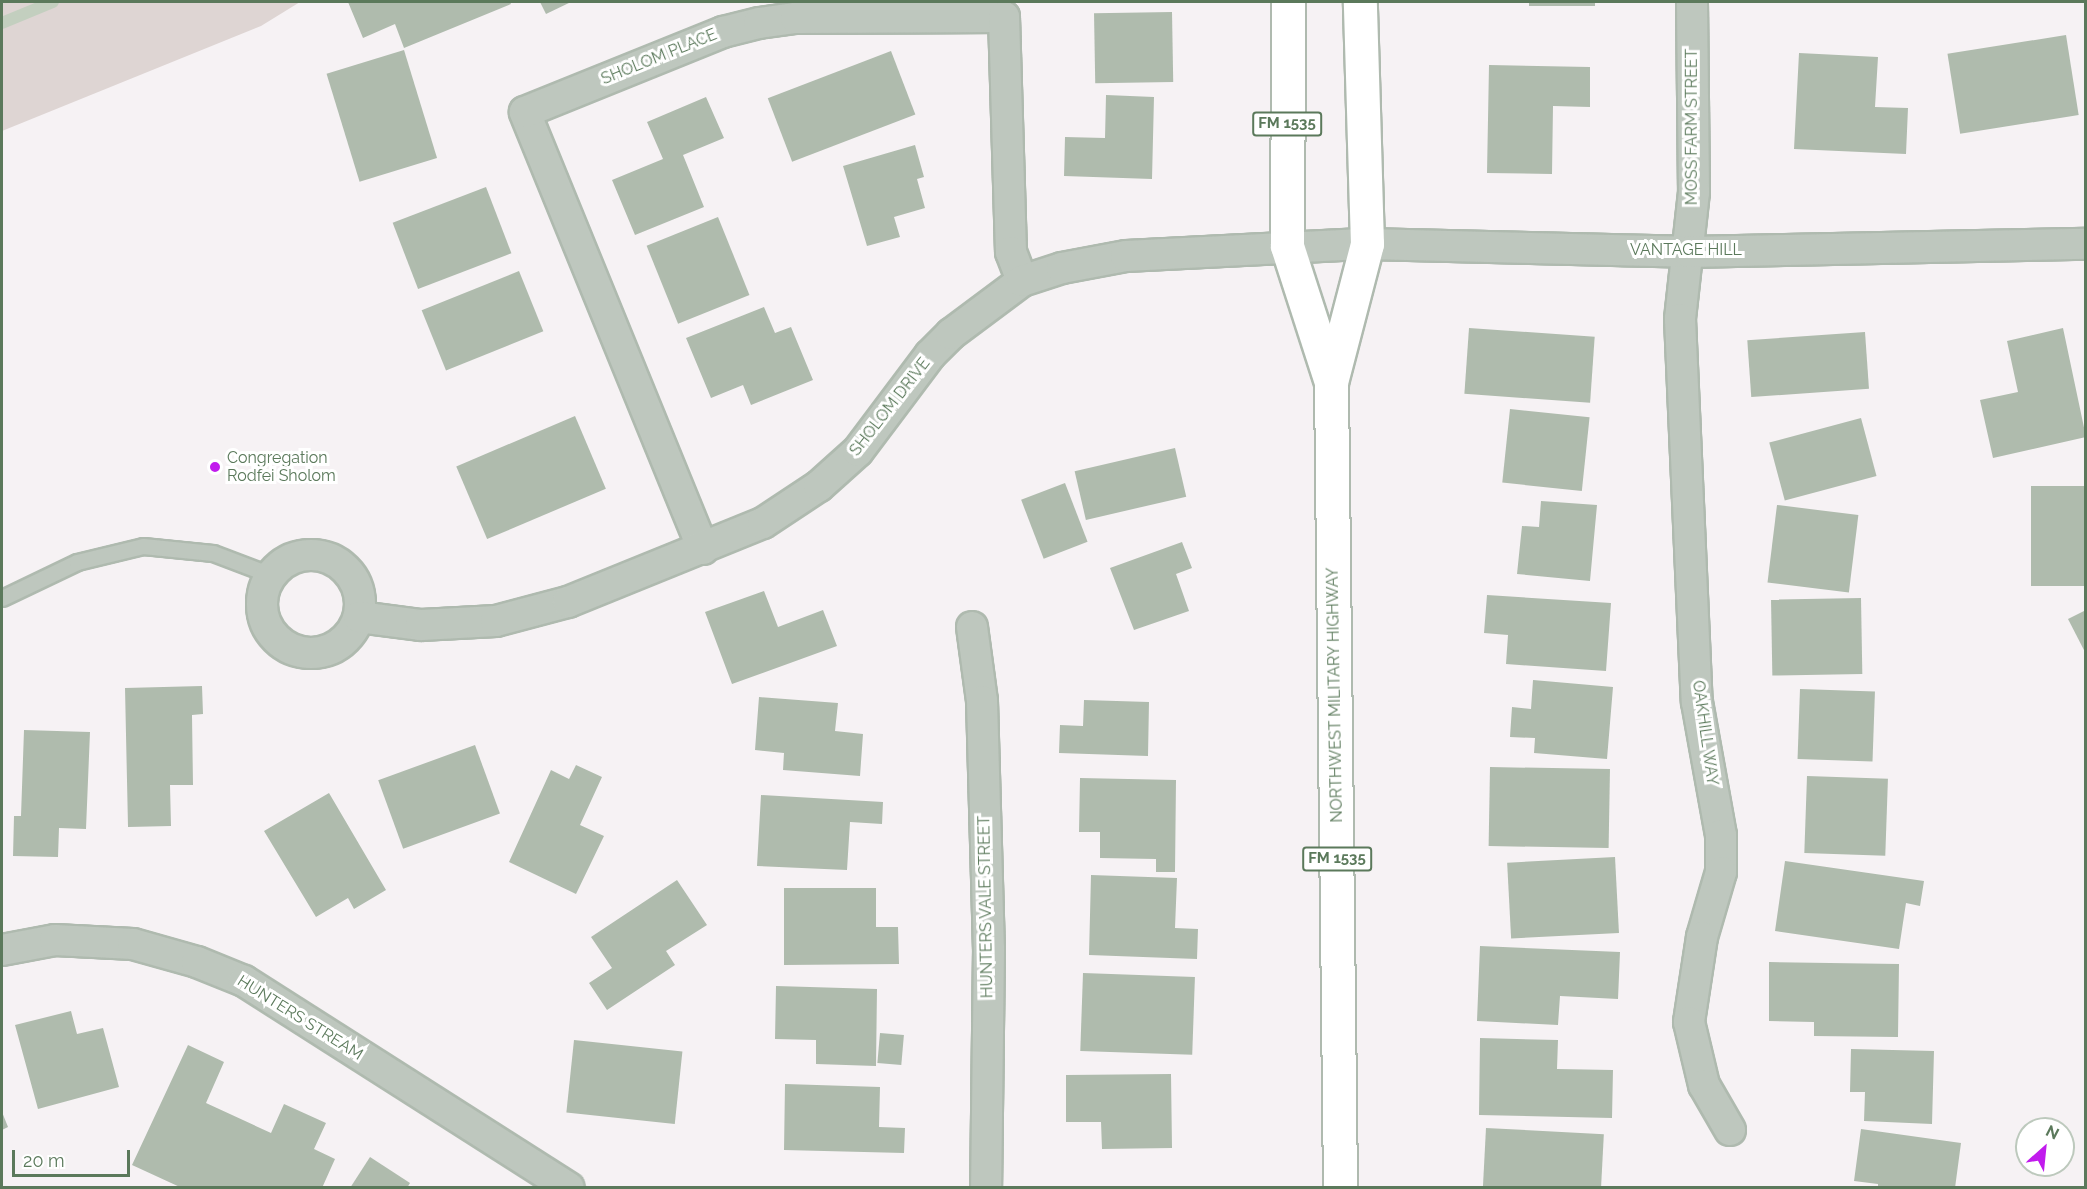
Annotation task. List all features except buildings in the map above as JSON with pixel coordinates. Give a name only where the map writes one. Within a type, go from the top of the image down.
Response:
[{"type":"main road","name":"NORTHWEST MILITARY HIGHWAY","points":[[1288,2],[1287,246],[1331,382]]},
{"type":"main road","name":"NORTHWEST MILITARY HIGHWAY","points":[[1340,1188],[1331,382],[1367,244],[1360,2]]},
{"type":"street","name":"MOSS FARM STREET","points":[[1688,252],[1694,192],[1692,2]]},
{"type":"street","name":"SHOLOM PLACE","points":[[703,549],[525,112],[723,32],[759,23],[796,18],[1004,17],[1011,252],[1022,281]]},
{"type":"street","name":"VANTAGE HILL","points":[[1287,246],[1367,244],[1688,252],[2085,244]]},
{"type":"street","name":"SHOLOM DRIVE","points":[[359,618],[422,625],[496,621],[568,602],[703,549],[763,522],[819,486],[858,451],[930,355],[1022,281],[1062,268],[1126,256],[1287,246]]},
{"type":"street","name":"OAKHILL WAY","points":[[1688,252],[1680,319],[1697,702],[1721,835],[1721,872],[1702,937],[1689,1022],[1704,1085],[1730,1130]]},
{"type":"street","points":[[305,554],[324,556],[342,565],[355,579],[360,598],[359,618],[350,634],[335,647],[316,653],[297,651],[280,642],[267,627],[261,609],[263,590],[270,575],[286,560],[305,554]]},
{"type":"street","name":"HUNTERS VALE STREET","points":[[972,627],[982,700],[989,950],[986,1188]]},
{"type":"street","name":"HUNTERS STREAM","points":[[2,950],[55,940],[133,944],[244,981],[569,1188]]},
{"type":"lane","points":[[2,597],[77,562],[143,546],[213,553],[270,575]]},
{"type":"shaded area","points":[[2,2],[300,2],[261,26],[2,131]]},
{"type":"waterway","points":[[2,23],[53,2]]},
{"type":"place","name":"Congregation Rodfei Sholom","points":[[215,467]]}]
